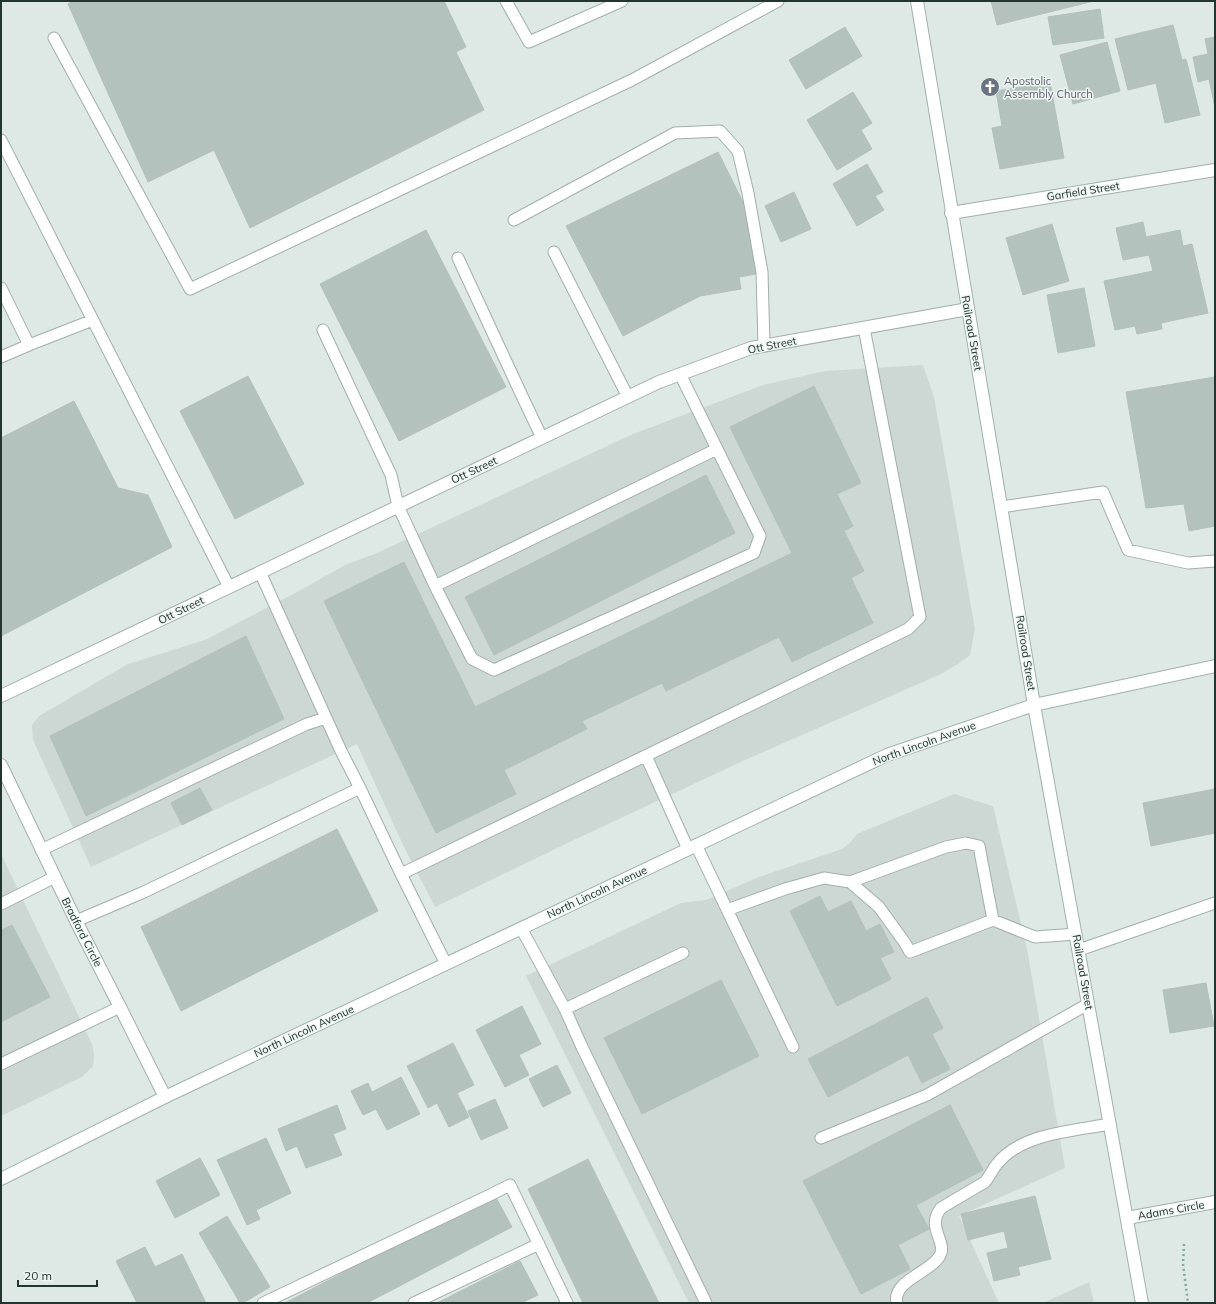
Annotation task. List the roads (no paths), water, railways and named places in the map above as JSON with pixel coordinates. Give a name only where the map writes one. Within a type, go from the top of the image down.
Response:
[{"type":"main road","name":"Railroad Street","points":[[917,1],[951,213],[1034,705],[1142,1303]]},
{"type":"main road","name":"Garfield Street","points":[[951,213],[1215,170]]},
{"type":"main road","name":"Ott Street","points":[[1,696],[659,382],[751,348],[968,310]]},
{"type":"main road","name":"North Lincoln Avenue","points":[[1,1179],[165,1097],[887,754],[1034,705],[1215,666]]},
{"type":"main road","name":"Bradford Circle","points":[[1,765],[76,922],[165,1097]]},
{"type":"main road","name":"Adams Circle","points":[[1127,1218],[1215,1202]]},
{"type":"lane","points":[[506,1],[529,42],[622,1]]},
{"type":"lane","points":[[54,38],[190,289],[632,80],[778,1]]},
{"type":"lane","points":[[514,220],[675,133],[720,131],[738,151],[748,193],[762,272],[764,346]]},
{"type":"lane","points":[[1,140],[229,587]]},
{"type":"lane","points":[[554,252],[628,397]]},
{"type":"lane","points":[[458,258],[542,438]]},
{"type":"lane","points":[[1,288],[29,345]]},
{"type":"lane","points":[[1,358],[29,345],[94,320]]},
{"type":"lane","points":[[401,874],[908,629],[920,617],[864,328]]},
{"type":"lane","points":[[323,330],[391,475],[398,506],[472,659],[494,670],[754,553],[760,536],[680,374]]},
{"type":"lane","points":[[436,586],[717,449]]},
{"type":"lane","points":[[1001,507],[1103,492],[1128,550],[1188,563],[1215,560]]},
{"type":"lane","points":[[260,572],[340,751],[360,788],[446,964]]},
{"type":"lane","points":[[41,850],[300,728],[326,718]]},
{"type":"lane","points":[[646,756],[692,847],[727,910],[793,1047]]},
{"type":"lane","points":[[76,922],[144,892],[360,788]]},
{"type":"lane","points":[[727,910],[785,889],[824,878],[850,882],[946,847],[966,843],[978,846],[993,920]]},
{"type":"lane","points":[[1,904],[55,878]]},
{"type":"lane","points":[[850,882],[879,908],[910,952],[993,920],[1035,937],[1076,934]]},
{"type":"lane","points":[[1079,950],[1215,903]]},
{"type":"lane","points":[[521,928],[565,1009],[706,1303]]},
{"type":"lane","points":[[565,1009],[683,953]]},
{"type":"lane","points":[[821,1138],[927,1095],[1088,1004]]},
{"type":"lane","points":[[1,1064],[120,1006]]},
{"type":"lane","points":[[897,1303],[897,1294],[899,1289],[940,1256],[942,1246],[934,1223],[937,1213],[941,1208],[985,1182],[996,1164],[1008,1153],[1024,1143],[1037,1138],[1110,1124]]},
{"type":"lane","points":[[263,1303],[510,1185],[566,1302]]},
{"type":"lane","points":[[414,1303],[539,1244]]},
{"type":"place","name":"Apostolic Assembly Church","points":[[990,87]]}]
